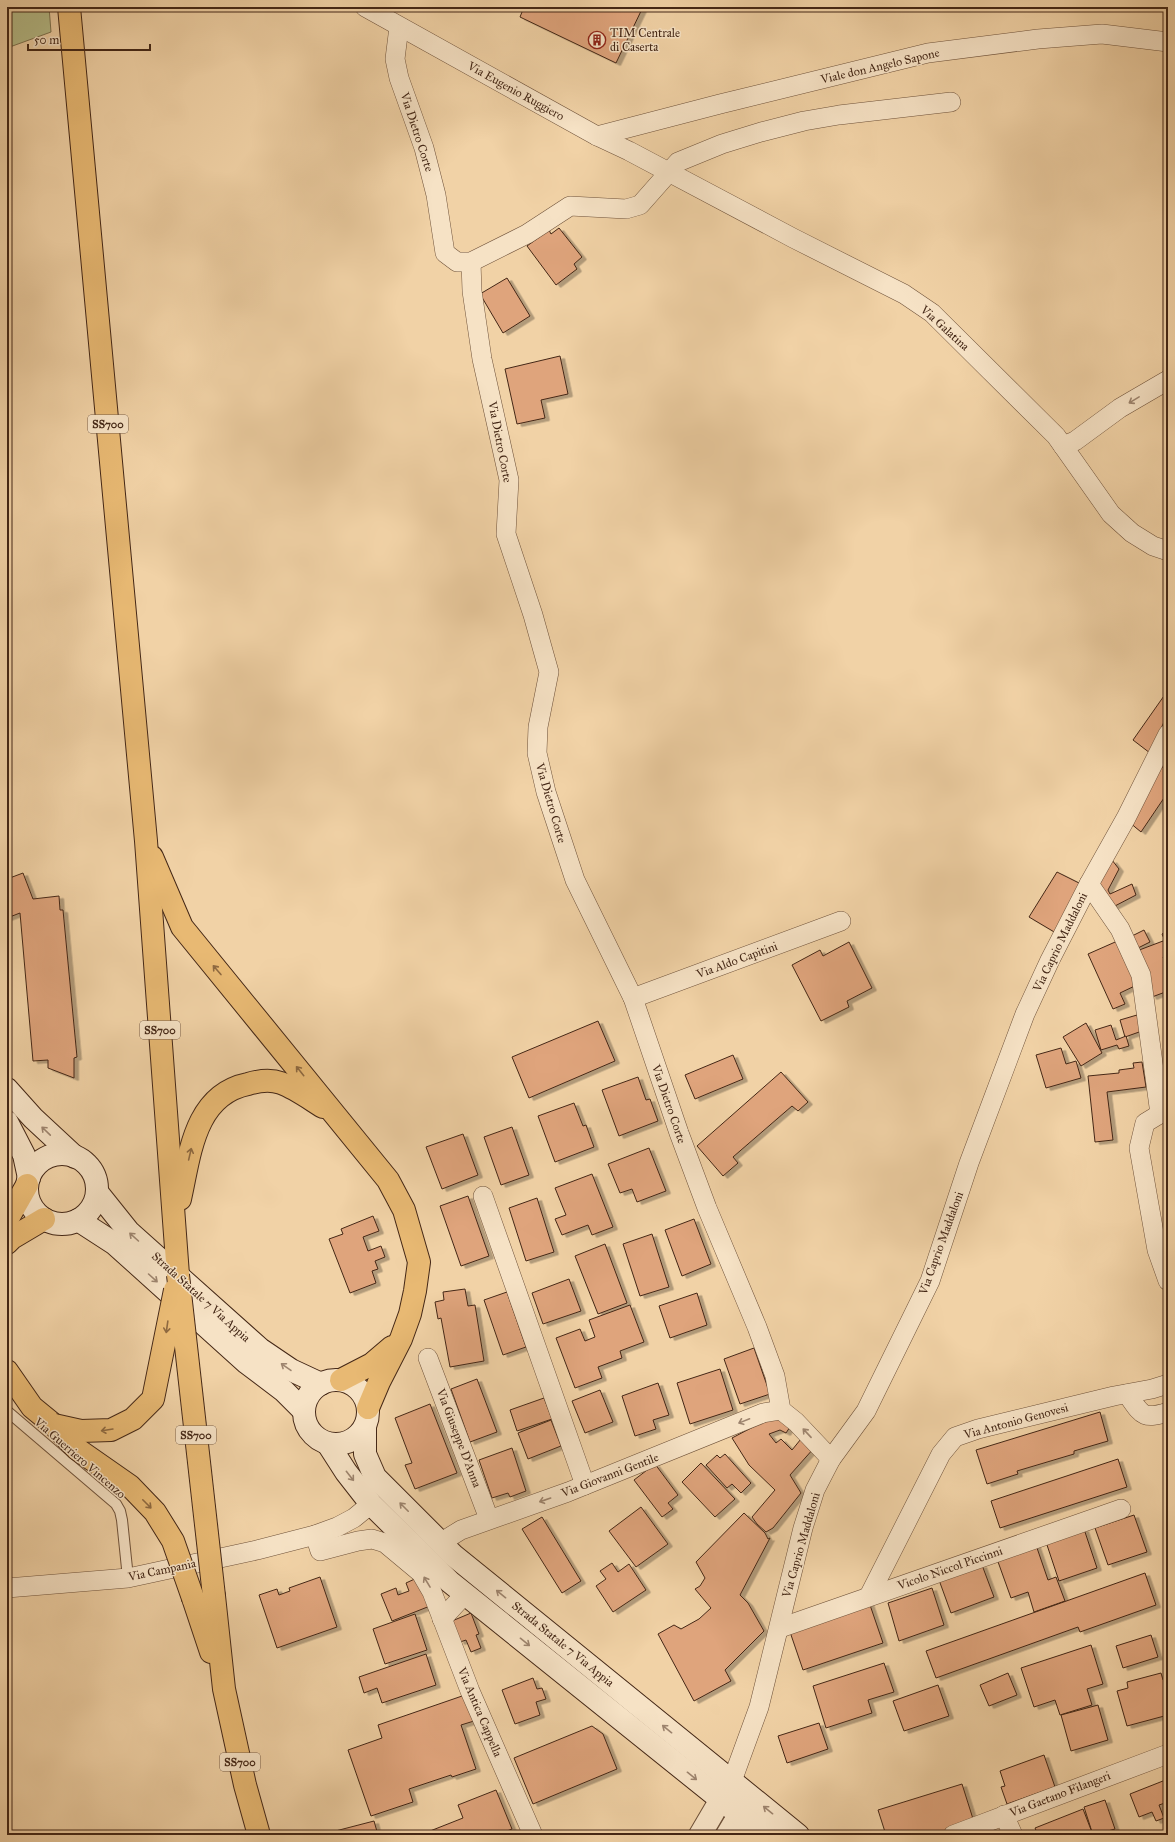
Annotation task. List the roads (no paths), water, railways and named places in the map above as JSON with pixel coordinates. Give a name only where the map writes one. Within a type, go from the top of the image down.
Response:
[{"type":"highway","name":"SS700","points":[[69,7],[146,841],[203,1597],[245,1785],[259,1835]]},
{"type":"highway","points":[[146,841],[182,926],[333,1112]]},
{"type":"highway","name":"SS700","points":[[175,1219],[194,1138],[204,1113],[219,1097],[241,1085],[261,1080],[280,1083],[333,1112],[388,1180],[404,1210],[419,1262],[410,1314],[401,1339],[379,1382],[367,1418]]},
{"type":"highway","points":[[7,1220],[28,1181]]},
{"type":"highway","points":[[7,1243],[12,1238],[44,1219]]},
{"type":"highway","name":"SS700","points":[[54,1425],[81,1431],[111,1430],[132,1419],[153,1399],[162,1362],[169,1313],[178,1275]]},
{"type":"highway","name":"SS700","points":[[331,1382],[372,1364],[401,1339]]},
{"type":"highway","name":"SS700","points":[[7,1371],[17,1388],[32,1407],[54,1425],[77,1449],[130,1486],[155,1512],[173,1541],[203,1597]]},
{"type":"main road","name":"Strada Statale 7 Via Appia","points":[[7,1088],[33,1118],[75,1157],[84,1162],[92,1171],[96,1181],[97,1192],[129,1232],[260,1349],[291,1370],[331,1382],[349,1382],[362,1392],[367,1418],[365,1454],[375,1477],[440,1543],[798,1835]]},
{"type":"main road","points":[[7,1122],[24,1156],[28,1181],[27,1195],[30,1205],[36,1213],[55,1224],[67,1224],[78,1220],[91,1208],[97,1192]]},
{"type":"main road","points":[[28,1181],[39,1162],[47,1157],[56,1154],[75,1157]]},
{"type":"main road","name":"Strada Statale 7 Via Appia","points":[[78,1220],[115,1244],[247,1363],[284,1391],[303,1410],[304,1422],[310,1432],[318,1440],[328,1444],[346,1472],[371,1504],[417,1550],[465,1594],[764,1835]]},
{"type":"main road","points":[[303,1410],[306,1400],[312,1391],[331,1382]]},
{"type":"main road","points":[[328,1444],[338,1445],[349,1442],[358,1436],[367,1418]]},
{"type":"main road","points":[[700,1835],[732,1781]]},
{"type":"main road","points":[[727,1835],[750,1796]]},
{"type":"street","name":"Via Eugenio Ruggiero","points":[[365,7],[597,136],[668,172]]},
{"type":"street","name":"Via Dietro Corte","points":[[399,27],[396,59],[399,78],[424,148],[436,195],[446,253],[457,262],[471,262],[472,291],[482,359],[510,480],[506,534],[533,615],[549,672],[538,727],[536,753],[546,792],[574,880],[633,998],[679,1133],[707,1208],[775,1376],[781,1410]]},
{"type":"street","name":"Viale don Angelo Sapone","points":[[597,136],[928,53],[1038,39],[1102,34],[1168,42]]},
{"type":"street","points":[[471,262],[527,234],[570,206],[626,209],[640,205],[678,162],[693,155],[755,134],[797,123],[889,108],[951,102]]},
{"type":"street","name":"Via Galatina","points":[[668,172],[793,238],[904,294],[932,313],[1056,436],[1111,514],[1132,533],[1153,546],[1168,551]]},
{"type":"street","points":[[1063,446],[1075,441],[1120,408],[1168,380]]},
{"type":"street","name":"Via Caprio Maddaloni","points":[[732,1781],[759,1707],[780,1628],[803,1528],[815,1490],[831,1459],[866,1411],[930,1281],[969,1163],[1026,1014],[1050,960],[1089,884],[1162,763],[1168,734]]},
{"type":"street","points":[[1089,884],[1120,929],[1141,975],[1164,1111],[1145,1123],[1140,1148],[1157,1250],[1168,1281]]},
{"type":"street","name":"Via Aldo Capitini","points":[[633,998],[840,921]]},
{"type":"street","points":[[483,1196],[585,1486]]},
{"type":"street","name":"Via Giuseppe D'Anna","points":[[428,1358],[489,1519]]},
{"type":"street","name":"Via Antonio Genovesi","points":[[869,1596],[940,1454],[956,1438],[978,1429],[1168,1384]]},
{"type":"street","points":[[1121,1395],[1142,1413],[1151,1417],[1168,1412]]},
{"type":"street","points":[[781,1410],[796,1422],[831,1459]]},
{"type":"street","name":"Via Giovanni Gentile","points":[[440,1543],[461,1530],[489,1519],[585,1486],[763,1413],[781,1410]]},
{"type":"street","name":"Via Campania","points":[[7,1588],[128,1578],[257,1550],[315,1535],[337,1527],[354,1518],[371,1504]]},
{"type":"street","name":"Vicolo Niccol Piccinni","points":[[780,1628],[1121,1509]]},
{"type":"street","points":[[315,1535],[320,1551],[372,1539],[385,1543],[421,1573],[432,1592],[442,1618],[465,1594]]},
{"type":"street","name":"Via Antica Cappella","points":[[442,1618],[470,1691],[533,1835]]},
{"type":"street","name":"Via Gaetano Filangeri","points":[[953,1835],[1168,1754]]},
{"type":"street","points":[[1004,1815],[1013,1835]]},
{"type":"lane","name":"Via Guerriero Vincenzo","points":[[7,1411],[116,1504],[120,1511],[122,1520],[128,1578]]},
{"type":"place","name":"TIM Centrale di Caserta","points":[[597,40]]}]
